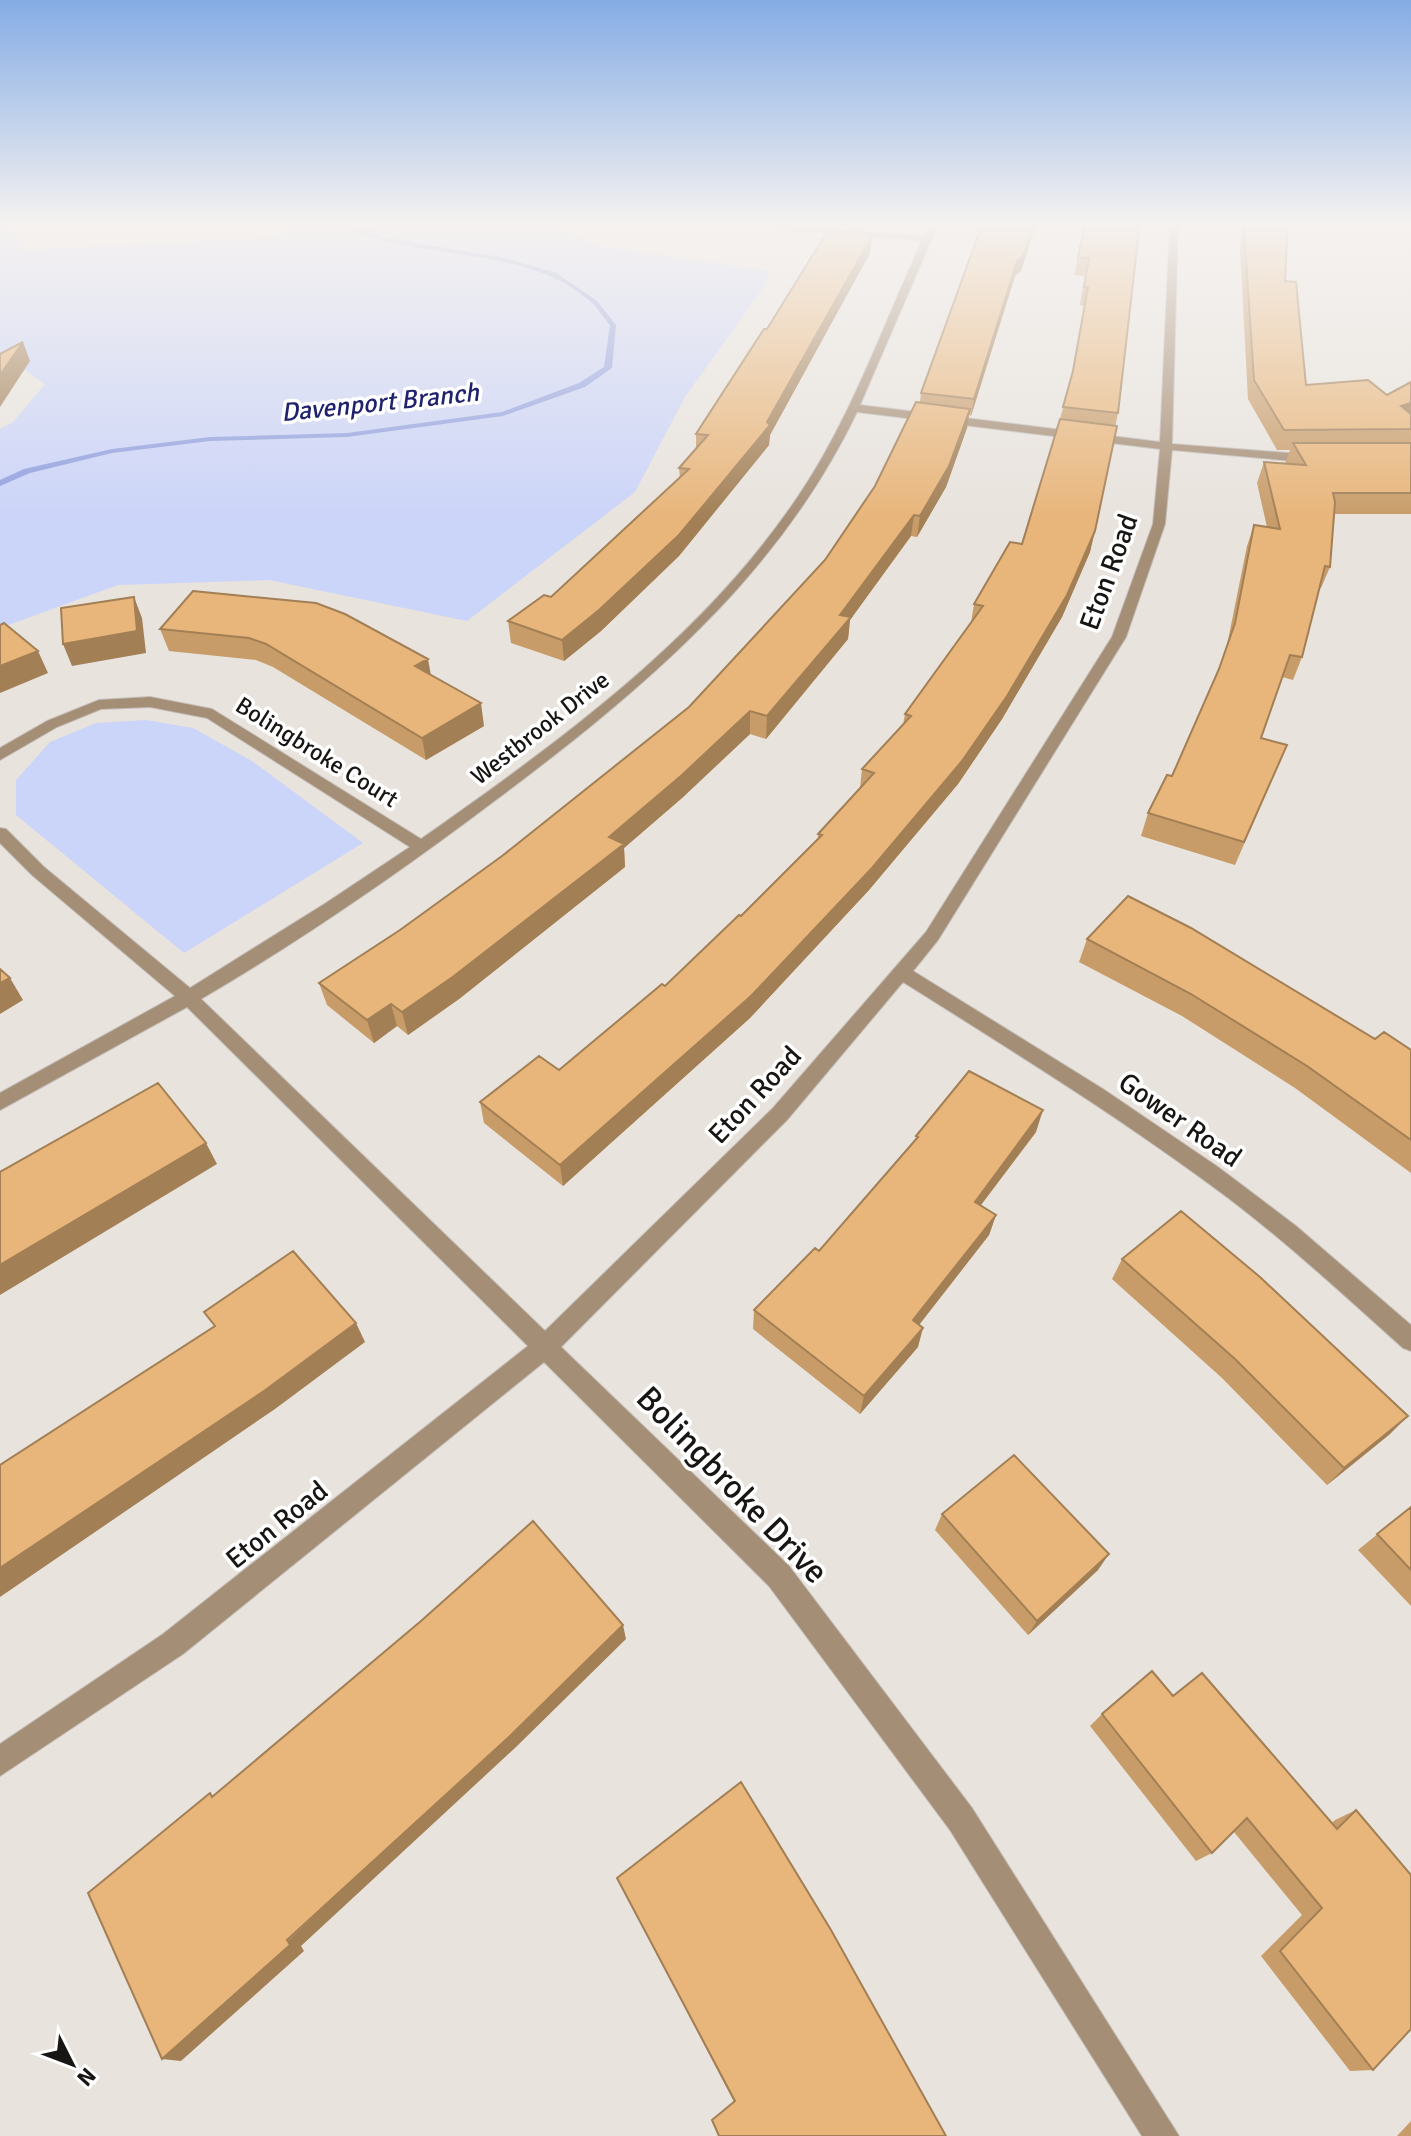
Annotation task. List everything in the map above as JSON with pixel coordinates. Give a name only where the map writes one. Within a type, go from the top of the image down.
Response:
[{"type":"street","name":"Westbrook Drive","points":[[0,1102],[122,1039],[298,932],[424,848],[593,720],[681,641],[759,557],[803,500],[831,455],[892,322]]},
{"type":"street","name":"Eton Road","points":[[0,1761],[173,1644],[545,1347],[780,1114],[932,936],[1119,637],[1159,524],[1166,447],[1170,322]]},
{"type":"street","points":[[854,408],[1166,447],[1331,459]]},
{"type":"street","name":"Bolingbroke Court","points":[[0,755],[52,724],[99,705],[150,702],[212,714],[424,848]]},
{"type":"street","points":[[0,833],[38,871],[188,997]]},
{"type":"street","name":"Gower Road","points":[[899,971],[1079,1083],[1212,1174],[1321,1260],[1411,1340]]},
{"type":"street","name":"Bolingbroke Drive","points":[[188,997],[779,1576],[961,1819],[1162,2136]]},
{"type":"shaded area","points":[[0,322],[739,322],[685,397],[635,492],[467,621],[269,580],[118,585],[0,628],[0,429],[13,422],[45,384],[0,353]]},
{"type":"shaded area","points":[[146,720],[193,728],[252,761],[363,843],[184,953],[16,815],[16,780],[50,742],[96,723]]},
{"type":"building","points":[[772,322],[824,322],[767,422],[770,425],[679,535],[562,640],[508,621],[544,595],[551,597],[689,469],[679,468],[708,435],[696,434],[764,329]]},
{"type":"building","points":[[947,322],[998,322],[974,399],[921,393]]},
{"type":"building","points":[[1082,322],[1129,322],[1118,413],[1063,407]]},
{"type":"building","points":[[1250,322],[1300,322],[1306,385],[1368,380],[1387,395],[1411,382],[1411,403],[1401,406],[1411,414],[1411,429],[1284,430],[1254,380]]},
{"type":"building","points":[[23,342],[0,375],[0,354]]},
{"type":"building","points":[[916,402],[970,409],[949,466],[920,516],[914,515],[840,615],[851,617],[767,716],[750,711],[682,775],[609,837],[624,844],[454,976],[402,1012],[391,1004],[367,1020],[319,983],[400,930],[502,856],[689,707],[825,560],[875,486]]},
{"type":"building","points":[[1060,419],[1117,426],[1095,531],[1067,595],[1007,696],[962,761],[872,868],[751,996],[560,1165],[480,1102],[539,1056],[559,1070],[662,984],[665,986],[822,835],[818,834],[874,773],[862,769],[911,716],[905,714],[983,606],[974,604],[1010,542],[1022,544]]},
{"type":"building","points":[[1293,443],[1411,443],[1411,493],[1333,493],[1330,567],[1325,566],[1302,657],[1290,655],[1261,738],[1287,745],[1244,842],[1148,813],[1167,775],[1172,776],[1219,669],[1235,623],[1254,525],[1280,529],[1264,462],[1306,465]]},
{"type":"building","points":[[193,591],[316,603],[345,614],[428,659],[415,666],[481,703],[422,738],[266,644],[249,638],[160,629]]},
{"type":"building","points":[[134,597],[137,631],[63,644],[61,608]]},
{"type":"building","points":[[4,623],[38,651],[0,666],[0,625]]},
{"type":"building","points":[[1128,896],[1191,928],[1375,1039],[1384,1032],[1411,1050],[1411,1140],[1307,1066],[1191,994],[1087,939]]},
{"type":"building","points":[[0,969],[10,978],[0,983]]},
{"type":"building","points":[[969,1071],[1043,1110],[975,1202],[996,1215],[913,1320],[923,1328],[864,1396],[754,1310],[815,1248],[819,1251],[918,1137]]},
{"type":"building","points":[[158,1083],[206,1143],[0,1265],[0,1172]]},
{"type":"building","points":[[1181,1211],[1260,1277],[1408,1416],[1344,1468],[1235,1359],[1122,1259]]},
{"type":"building","points":[[293,1251],[356,1323],[264,1391],[0,1568],[0,1465],[215,1326],[204,1312]]},
{"type":"building","points":[[1014,1455],[1109,1554],[1037,1621],[942,1514]]},
{"type":"building","points":[[1411,1507],[1411,1570],[1377,1534]]},
{"type":"building","points":[[533,1521],[623,1625],[510,1736],[287,1940],[290,1945],[162,2059],[88,1893],[210,1793],[212,1797],[421,1621]]},
{"type":"building","points":[[1152,1671],[1173,1696],[1202,1673],[1337,1829],[1356,1810],[1411,1875],[1411,2029],[1373,2070],[1280,1951],[1322,1908],[1247,1818],[1212,1853],[1102,1714]]},
{"type":"building","points":[[741,1782],[831,1930],[946,2136],[719,2136],[712,2120],[735,2101],[617,1878]]},
{"type":"waterway","name":"Davenport Branch","points":[[0,483],[27,471],[112,451],[210,439],[347,435],[503,414],[582,385],[608,368],[613,325],[610,322]]}]
